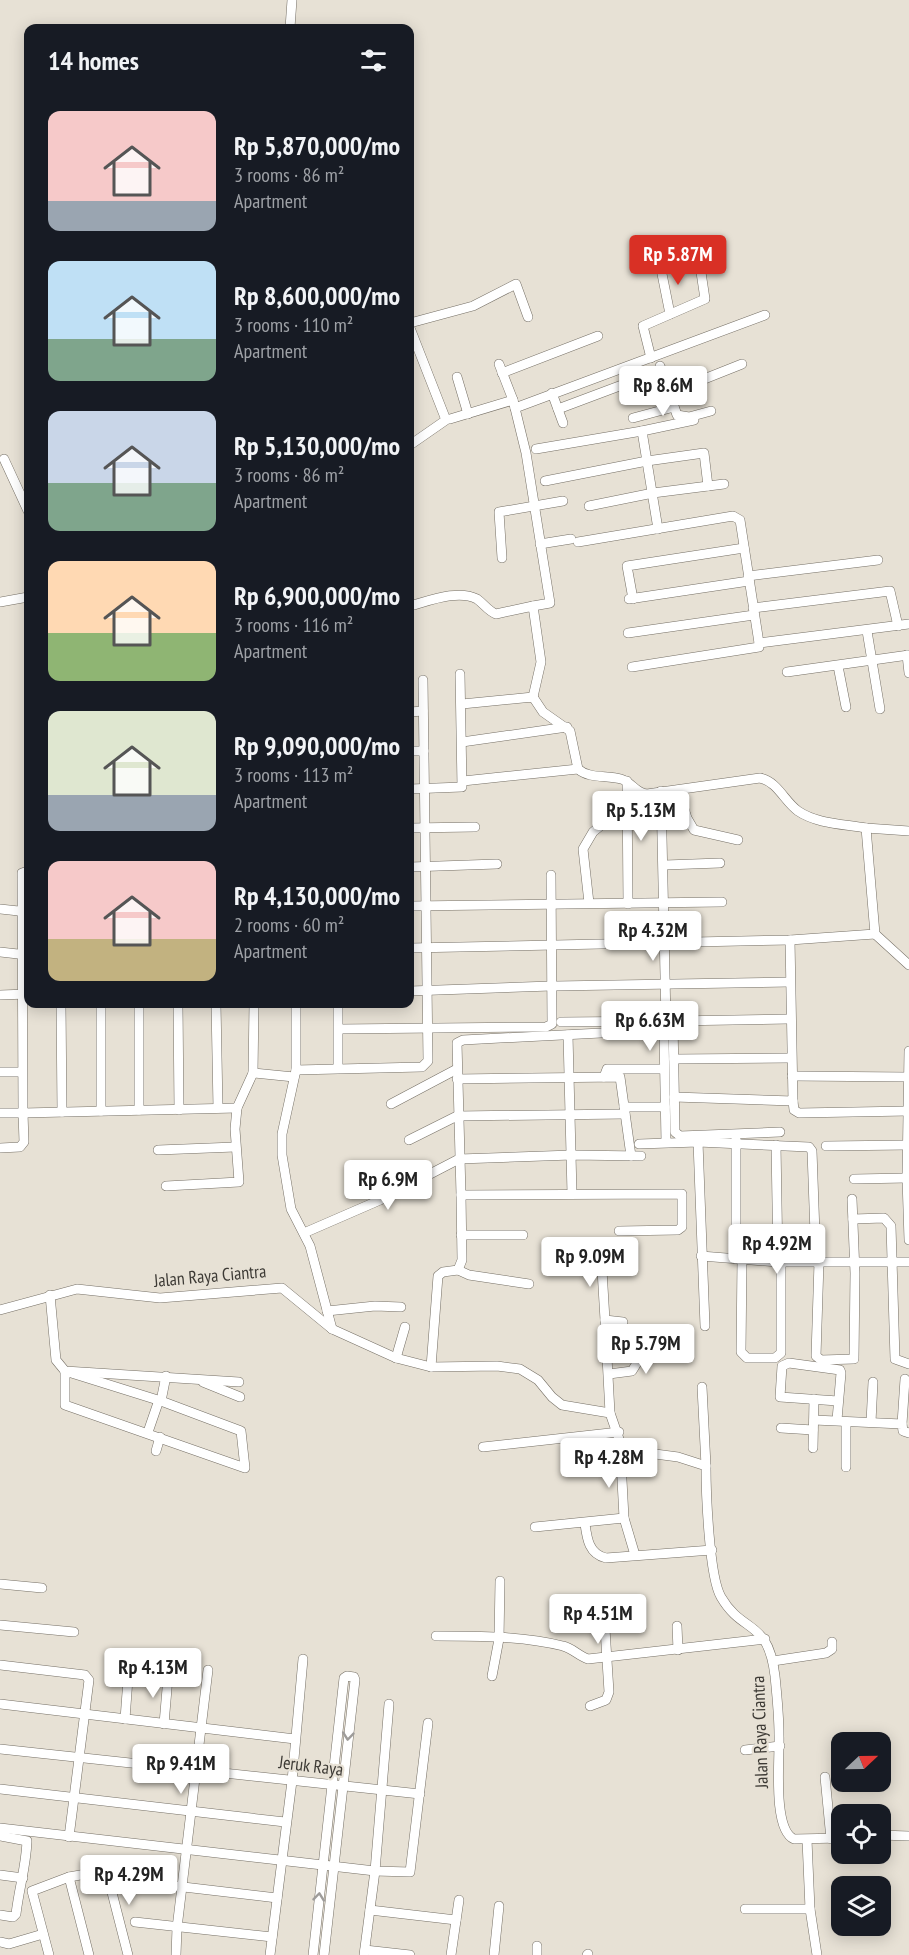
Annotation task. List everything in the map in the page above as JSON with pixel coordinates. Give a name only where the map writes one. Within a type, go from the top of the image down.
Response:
[{"type":"street","points":[[290,24],[292,0]]},
{"type":"street","points":[[699,259],[705,299],[643,326],[654,357],[662,370],[677,415],[683,418],[711,411]]},
{"type":"street","points":[[660,264],[670,314]]},
{"type":"street","points":[[414,322],[473,306],[516,284],[528,317]]},
{"type":"street","points":[[450,419],[552,393],[765,315]]},
{"type":"street","points":[[414,605],[464,596],[476,599],[496,614],[550,603],[514,404],[501,368],[598,336]]},
{"type":"street","points":[[414,346],[446,420],[414,442]]},
{"type":"street","points":[[669,393],[742,364]]},
{"type":"street","points":[[558,409],[662,370]]},
{"type":"street","points":[[457,377],[468,414]]},
{"type":"street","points":[[552,393],[564,423]]},
{"type":"street","points":[[633,418],[674,407]]},
{"type":"street","points":[[536,449],[694,420]]},
{"type":"street","points":[[642,431],[658,529]]},
{"type":"street","points":[[545,482],[647,461],[704,453],[708,486]]},
{"type":"street","points":[[4,459],[24,502]]},
{"type":"street","points":[[589,506],[653,493],[724,484]]},
{"type":"street","points":[[502,558],[499,512],[563,501]]},
{"type":"street","points":[[540,544],[658,529],[733,516],[740,520],[759,647],[632,667]]},
{"type":"street","points":[[744,548],[627,566],[630,599],[748,578],[878,560]]},
{"type":"street","points":[[628,633],[890,591],[898,626]]},
{"type":"street","points":[[0,602],[24,598]]},
{"type":"street","points":[[533,606],[541,662],[533,698]]},
{"type":"street","points":[[759,643],[909,624]]},
{"type":"street","points":[[867,631],[880,709]]},
{"type":"street","points":[[787,672],[908,655],[909,673]]},
{"type":"street","points":[[838,666],[846,707]]},
{"type":"street","points":[[414,789],[458,788],[463,781],[460,674]]},
{"type":"street","points":[[254,1073],[423,1066],[428,1061],[423,680]]},
{"type":"street","points":[[462,704],[533,698]]},
{"type":"street","points":[[533,698],[545,713],[567,727],[578,769],[585,774],[627,781],[641,793],[763,779],[772,783],[791,806],[805,815],[866,828],[909,831]]},
{"type":"street","points":[[414,711],[423,711]]},
{"type":"street","points":[[462,742],[567,727]]},
{"type":"street","points":[[414,751],[424,751]]},
{"type":"street","points":[[463,781],[578,769]]},
{"type":"street","points":[[627,781],[628,904]]},
{"type":"street","points":[[678,790],[687,818],[694,830],[738,840]]},
{"type":"street","points":[[661,791],[669,1021],[669,1063],[664,1107],[666,1142]]},
{"type":"street","points":[[589,903],[583,849],[593,832],[627,804]]},
{"type":"street","points":[[414,828],[475,827]]},
{"type":"street","points":[[866,828],[874,934],[909,965]]},
{"type":"street","points":[[665,865],[720,863]]},
{"type":"street","points":[[414,867],[496,864]]},
{"type":"street","points":[[24,874],[21,876],[24,898]]},
{"type":"street","points":[[339,1029],[550,1026],[553,1022],[550,945],[551,875]]},
{"type":"street","points":[[414,906],[722,902]]},
{"type":"street","points":[[0,909],[24,912]]},
{"type":"street","points":[[414,948],[790,940],[874,934]]},
{"type":"street","points":[[790,940],[789,1019],[794,1110],[799,1113],[908,1111]]},
{"type":"street","points":[[0,952],[24,955]]},
{"type":"street","points":[[414,991],[666,982],[790,982]]},
{"type":"street","points":[[0,995],[24,994]]},
{"type":"street","points":[[0,1148],[24,1145],[22,1072],[24,1008]]},
{"type":"street","points":[[61,1008],[62,1112]]},
{"type":"street","points":[[100,1008],[101,1111]]},
{"type":"street","points":[[139,1008],[139,1110]]},
{"type":"street","points":[[178,1008],[179,1110]]},
{"type":"street","points":[[216,1008],[218,1108]]},
{"type":"street","points":[[166,1186],[238,1184],[240,1179],[235,1147],[237,1108],[254,1073],[254,1008]]},
{"type":"street","points":[[296,1008],[295,1073],[282,1134],[282,1155],[291,1209],[304,1233],[332,1329]]},
{"type":"street","points":[[338,1008],[338,1068]]},
{"type":"street","points":[[561,1022],[789,1019]]},
{"type":"street","points":[[458,1270],[462,1258],[457,1116],[457,1045],[460,1040],[658,1029],[664,1035],[674,1097],[674,1131],[678,1135],[805,1146],[812,1151],[817,1262],[816,1353],[821,1360],[855,1357],[852,1198]]},
{"type":"street","points":[[568,1035],[572,1194]]},
{"type":"street","points":[[909,1051],[907,1178],[909,1240]]},
{"type":"street","points":[[604,1077],[607,1069],[669,1063],[791,1059]]},
{"type":"street","points":[[0,1072],[22,1072]]},
{"type":"street","points":[[304,1233],[380,1200],[459,1160],[572,1155],[636,1156],[625,1110],[621,1078],[457,1074],[391,1104]]},
{"type":"street","points":[[792,1076],[908,1077]]},
{"type":"street","points":[[674,1097],[793,1101]]},
{"type":"street","points":[[408,1140],[457,1116],[571,1116],[664,1107]]},
{"type":"street","points":[[0,1113],[237,1108]]},
{"type":"street","points":[[639,1144],[736,1140],[780,1132]]},
{"type":"street","points":[[736,1140],[741,1352],[747,1358],[775,1358],[781,1353],[776,1145]]},
{"type":"street","points":[[698,1142],[705,1326]]},
{"type":"street","points":[[826,1146],[908,1145]]},
{"type":"street","points":[[158,1150],[235,1147]]},
{"type":"street","points":[[854,1179],[907,1178]]},
{"type":"street","points":[[461,1195],[682,1194],[682,1227],[678,1230],[619,1231]]},
{"type":"street","points":[[853,1219],[888,1220],[891,1226],[895,1359],[909,1364]]},
{"type":"street","points":[[461,1235],[523,1235]]},
{"type":"street","points":[[601,1253],[610,1413],[620,1437],[624,1518],[635,1555]]},
{"type":"street","points":[[701,1256],[779,1262],[909,1262]]},
{"type":"street","points":[[431,1367],[438,1276],[442,1272],[458,1270],[469,1275],[529,1284]]},
{"type":"street","name":"Jalan Raya Ciantra","points":[[0,1310],[66,1291],[87,1290],[160,1298],[274,1287],[294,1295],[332,1329],[396,1358],[431,1367],[497,1366],[520,1369],[538,1380],[559,1403],[610,1413]]},
{"type":"street","points":[[51,1295],[56,1360],[65,1371],[160,1400],[241,1431],[245,1468],[148,1432],[64,1405],[65,1371]]},
{"type":"street","points":[[327,1311],[401,1306]]},
{"type":"street","points":[[605,1320],[623,1322]]},
{"type":"street","points":[[396,1358],[405,1327]]},
{"type":"street","points":[[609,1374],[632,1371],[643,1353],[679,1351]]},
{"type":"street","points":[[838,1401],[779,1396],[782,1366],[789,1363],[839,1368],[842,1373],[838,1401],[846,1467]]},
{"type":"street","points":[[65,1371],[239,1382]]},
{"type":"street","points":[[148,1432],[166,1376]]},
{"type":"street","points":[[195,1378],[240,1397]]},
{"type":"street","points":[[905,1379],[902,1424],[903,1431],[909,1433]]},
{"type":"street","points":[[871,1422],[873,1382]]},
{"type":"street","name":"Jalan Raya Ciantra","points":[[702,1387],[712,1550],[721,1598],[765,1639],[773,1661],[780,1746],[779,1800],[784,1829],[794,1839],[807,1840]]},
{"type":"street","points":[[813,1448],[814,1399]]},
{"type":"street","points":[[781,1428],[841,1421],[902,1424]]},
{"type":"street","points":[[156,1450],[160,1437]]},
{"type":"street","points":[[483,1447],[620,1437],[640,1452],[678,1457],[706,1466]]},
{"type":"street","points":[[535,1527],[585,1524],[624,1518]]},
{"type":"street","points":[[585,1524],[587,1539],[598,1556],[609,1558],[712,1550]]},
{"type":"street","points":[[492,1676],[499,1639],[500,1581]]},
{"type":"street","points":[[0,1584],[42,1588]]},
{"type":"street","points":[[590,1706],[608,1697],[604,1612]]},
{"type":"street","points":[[0,1625],[74,1632]]},
{"type":"street","points":[[677,1626],[678,1650]]},
{"type":"street","points":[[436,1636],[536,1641],[565,1647],[586,1659],[765,1639]]},
{"type":"street","points":[[773,1661],[826,1653],[831,1649],[832,1642]]},
{"type":"street","points":[[270,1955],[285,1822],[292,1781],[303,1659]]},
{"type":"street","points":[[0,1665],[86,1676],[90,1683],[69,1837]]},
{"type":"street","points":[[176,1955],[177,1928],[203,1729],[208,1670]]},
{"type":"street","points":[[164,1724],[168,1677]]},
{"type":"street","points":[[125,1719],[128,1679]]},
{"type":"street","points":[[324,1955],[347,1703]]},
{"type":"street","points":[[0,1704],[296,1739]]},
{"type":"street","points":[[389,1704],[375,1871],[364,1952],[410,1955]]},
{"type":"street","points":[[0,1828],[375,1871],[412,1871],[428,1723]]},
{"type":"street","points":[[745,1750],[780,1746]]},
{"type":"street","name":"Jeruk Raya","points":[[0,1749],[198,1768],[292,1781],[420,1794]]},
{"type":"street","points":[[817,1955],[810,1909],[807,1840],[831,1839],[825,1777]]},
{"type":"street","points":[[313,1955],[323,1864],[338,1786]]},
{"type":"street","points":[[0,1789],[285,1822]]},
{"type":"street","points":[[0,1836],[27,1841],[16,1914],[13,1917],[0,1915]]},
{"type":"street","points":[[891,1836],[909,1836]]},
{"type":"street","points":[[49,1955],[32,1891],[69,1877],[101,1871],[106,1873],[128,1955]]},
{"type":"street","points":[[0,1875],[23,1878]]},
{"type":"street","points":[[69,1877],[89,1955]]},
{"type":"street","points":[[158,1884],[277,1898]]},
{"type":"street","points":[[451,1955],[459,1900]]},
{"type":"street","points":[[494,1955],[499,1906]]},
{"type":"street","points":[[745,1909],[810,1909]]},
{"type":"street","points":[[370,1910],[456,1920]]},
{"type":"street","points":[[135,1922],[272,1937]]},
{"type":"street","points":[[11,1955],[4,1943],[44,1934]]}]
